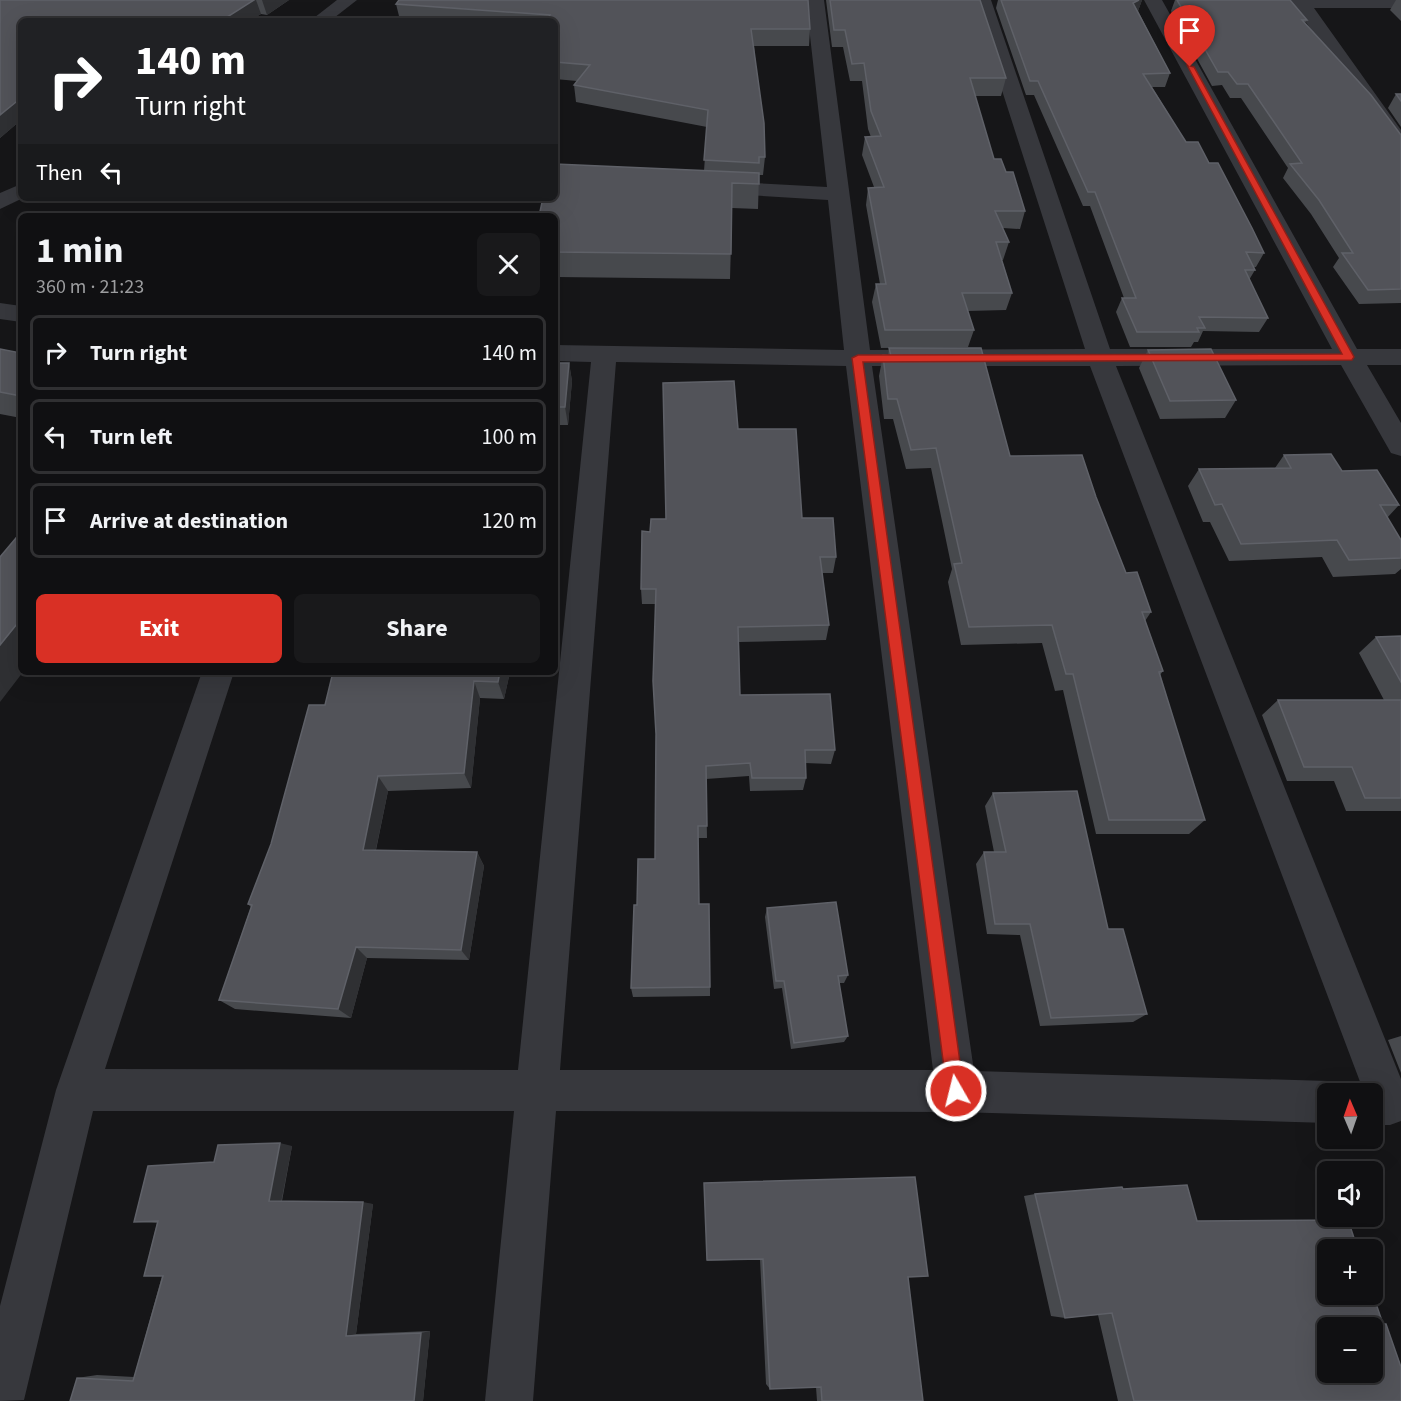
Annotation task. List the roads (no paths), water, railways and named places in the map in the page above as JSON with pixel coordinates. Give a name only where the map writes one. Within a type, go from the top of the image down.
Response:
[{"type":"street","points":[[323,18],[348,0]]},
{"type":"street","points":[[815,0],[858,358],[956,1091]]},
{"type":"street","points":[[959,0],[1005,1]]},
{"type":"street","points":[[982,0],[1100,358],[1382,1083]]},
{"type":"street","points":[[1300,1],[1401,144]]},
{"type":"street","points":[[1234,3],[1300,1],[1401,3]]},
{"type":"street","points":[[1147,3],[1178,4]]},
{"type":"street","points":[[1147,3],[1401,446]]},
{"type":"street","points":[[698,186],[840,194]]},
{"type":"street","points":[[0,202],[18,192]]},
{"type":"street","points":[[0,312],[18,314]]},
{"type":"street","points":[[558,353],[858,358],[1401,357]]},
{"type":"street","points":[[509,1401],[604,354]]},
{"type":"street","points":[[0,1400],[77,1090],[217,675]]},
{"type":"street","points":[[1383,1086],[1390,1104],[1383,1104]]},
{"type":"street","points":[[77,1090],[956,1091],[1317,1102]]}]
